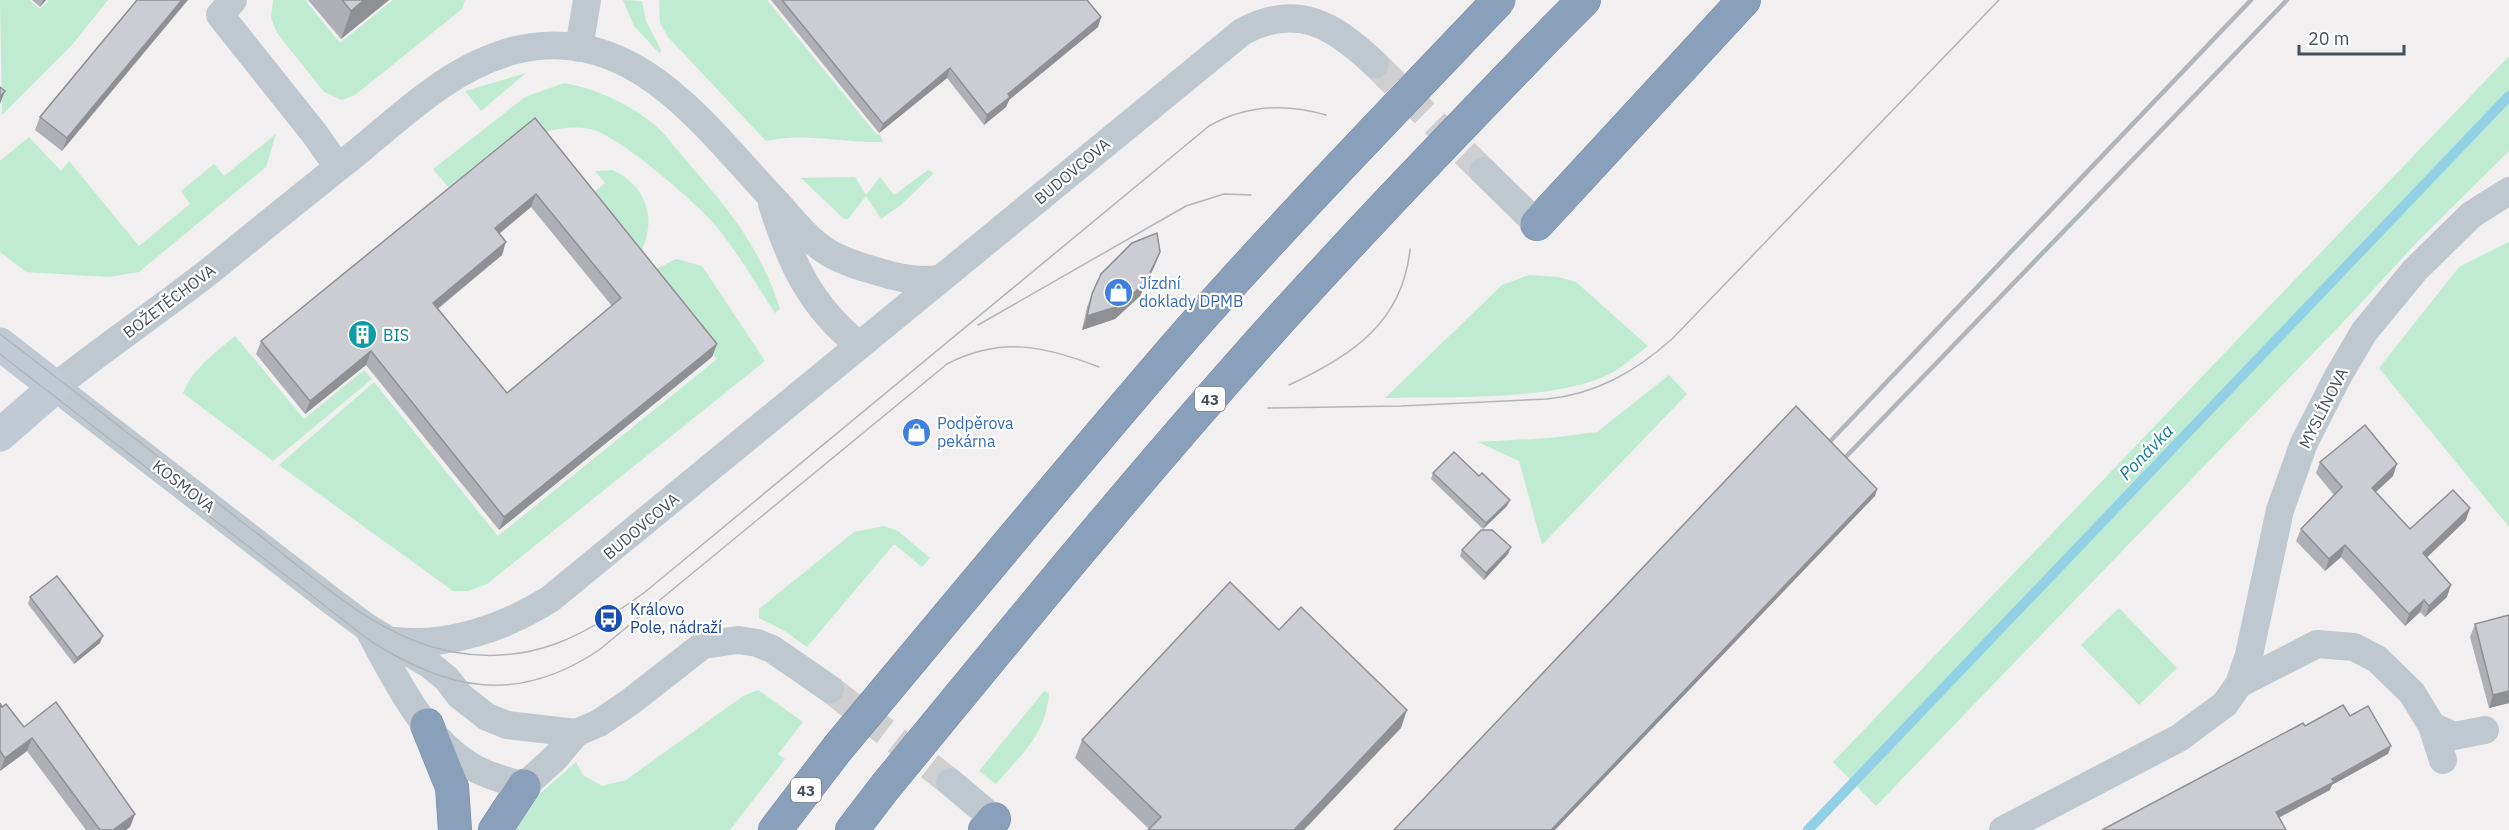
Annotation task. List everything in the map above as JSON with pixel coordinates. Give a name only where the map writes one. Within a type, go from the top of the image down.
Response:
[{"type":"highway","name":"43","points":[[775,830],[837,749],[1055,486],[1192,329],[1364,141],[1499,0]]},
{"type":"highway","name":"43","points":[[852,830],[1107,517],[1236,369],[1405,184],[1584,0]]},
{"type":"highway","points":[[1537,224],[1744,0]]},
{"type":"highway","points":[[427,725],[452,787],[455,830]]},
{"type":"highway","points":[[495,830],[524,786]]},
{"type":"street","points":[[233,0],[220,15],[338,167]]},
{"type":"street","points":[[579,48],[587,0]]},
{"type":"street","name":"BUDOVCOVA","points":[[393,641],[421,644],[464,636],[488,629],[531,611],[586,571],[938,279],[983,246],[1229,42],[1257,24],[1299,9],[1335,31],[1375,64]]},
{"type":"street","name":"BOŽETĚCHOVA","points":[[0,435],[55,387],[208,272],[443,82],[468,68],[515,50],[539,47],[579,48],[627,61],[665,86],[828,253],[856,266],[895,277],[921,281],[938,279]]},
{"type":"street","points":[[1482,171],[1537,224]]},
{"type":"street","name":"MYSLÍNOVA","points":[[2003,830],[2179,738],[2225,704],[2239,684],[2249,655],[2280,510],[2304,443],[2337,378],[2364,332],[2415,270],[2471,215],[2509,191]]},
{"type":"street","points":[[770,196],[786,245],[812,296],[827,317],[859,345]]},
{"type":"street","name":"KOSMOVA","points":[[0,344],[368,628]]},
{"type":"street","points":[[368,628],[405,698],[449,748],[476,769],[524,786],[555,758],[576,733],[623,707],[703,645],[738,640],[757,643],[772,649],[830,689]]},
{"type":"street","name":"BUDOVCOVA","points":[[368,628],[393,641],[438,672],[460,696],[487,717],[507,725],[576,733]]},
{"type":"street","name":"MYSLÍNOVA","points":[[2239,684],[2317,644],[2354,647],[2377,658],[2412,693],[2432,726],[2443,760]]},
{"type":"street","points":[[2432,726],[2454,735],[2485,730]]},
{"type":"street","points":[[950,782],[990,825]]},
{"type":"green space","points":[[0,0],[29,0],[40,9],[49,0],[108,0],[72,45],[2,115]]},
{"type":"green space","points":[[273,0],[305,0],[340,43],[393,0],[465,0],[462,9],[355,95],[342,100],[324,92],[277,33],[271,18]]},
{"type":"green space","points":[[623,0],[642,1],[646,21],[661,50],[660,54],[634,26]]},
{"type":"green space","points":[[659,0],[767,0],[877,135],[879,133],[883,142],[809,138],[780,138],[766,141],[668,37],[660,23]]},
{"type":"green space","points":[[2509,56],[2509,151],[2418,241],[2349,316],[1876,806],[1833,762]]},
{"type":"green space","points":[[526,73],[481,111],[465,91]]},
{"type":"green space","points":[[564,83],[620,102],[660,130],[741,228],[762,265],[780,309],[775,313],[732,247],[706,216],[640,158],[594,130],[567,128],[540,134],[453,193],[433,169],[525,97]]},
{"type":"green space","points":[[276,134],[266,167],[139,272],[109,277],[26,272],[0,252],[0,161],[29,137],[61,171],[69,161],[139,246],[190,204],[181,191],[214,164],[224,176]]},
{"type":"green space","points":[[612,170],[633,184],[645,204],[648,227],[641,251],[589,197],[605,183],[595,171]]},
{"type":"green space","points":[[928,170],[934,173],[901,205],[881,219],[866,196],[848,219],[844,219],[801,178],[855,177],[866,195],[880,177],[894,195]]},
{"type":"green space","points":[[2509,242],[2509,527],[2379,368],[2459,267]]},
{"type":"green space","points":[[676,259],[702,266],[765,361],[487,584],[468,591],[453,591],[279,465],[374,382],[498,536],[717,359],[650,272]]},
{"type":"green space","points":[[1529,275],[1558,277],[1576,282],[1648,346],[1615,371],[1593,381],[1566,388],[1536,393],[1471,397],[1385,398],[1502,285]]},
{"type":"green space","points":[[235,336],[304,419],[364,370],[372,379],[273,461],[183,393],[199,368]]},
{"type":"green space","points":[[1669,375],[1687,394],[1542,545],[1519,461],[1478,442],[1550,438],[1597,432]]},
{"type":"green space","points":[[884,526],[898,531],[930,558],[922,567],[894,544],[807,647],[783,630],[759,618],[759,609],[854,532]]},
{"type":"green space","points":[[2119,608],[2177,668],[2139,705],[2081,645]]},
{"type":"green space","points":[[758,690],[803,722],[778,754],[785,759],[730,830],[510,830],[527,805],[576,762],[583,775],[602,786],[626,780],[743,696]]},
{"type":"green space","points":[[1044,691],[1049,693],[1047,708],[1038,732],[996,784],[979,771]]},
{"type":"building","points":[[137,0],[182,0],[67,138],[40,117]]},
{"type":"building","points":[[342,0],[364,0],[351,11]]},
{"type":"building","points":[[782,0],[1087,0],[1101,17],[1008,94],[1010,97],[987,115],[950,68],[883,124]]},
{"type":"building","points":[[0,87],[5,91],[0,97]]},
{"type":"building","name":"BIS","points":[[535,118],[717,344],[504,517],[371,351],[310,401],[261,341]],"holes":[[[536,194],[621,298],[507,393],[433,303],[506,242],[495,228]]]},
{"type":"building","name":"Jízdní doklady DPMB","points":[[1157,233],[1160,252],[1145,283],[1119,306],[1087,316],[1092,294],[1101,274],[1132,243]]},
{"type":"building","points":[[1796,406],[1877,489],[1551,830],[1394,830]]},
{"type":"building","points":[[2365,425],[2397,464],[2372,488],[2410,529],[2453,490],[2470,508],[2423,553],[2451,585],[2429,606],[2424,600],[2409,614],[2345,545],[2329,559],[2301,529],[2342,487],[2320,462]]},
{"type":"building","points":[[1454,452],[1479,476],[1482,473],[1510,500],[1486,523],[1433,473]]},
{"type":"building","points":[[1481,530],[1492,530],[1511,547],[1486,573],[1462,550]]},
{"type":"building","points":[[57,576],[103,636],[77,658],[30,597]]},
{"type":"building","points":[[1230,582],[1279,630],[1301,607],[1407,710],[1294,830],[1148,830],[1161,817],[1082,740]]},
{"type":"building","points":[[2509,615],[2509,691],[2493,695],[2475,624]]},
{"type":"building","points":[[56,702],[135,814],[113,830],[100,830],[32,738],[5,758],[0,751],[0,703],[2,707],[6,704],[24,727]]},
{"type":"building","points":[[2343,705],[2350,716],[2368,706],[2391,746],[2332,779],[2334,782],[2276,812],[2286,830],[2102,830],[2303,723],[2305,726]]},
{"type":"waterway","name":"Ponávka","points":[[1808,830],[2509,96]]},
{"type":"tunnel","points":[[1375,64],[1483,171]]},
{"type":"tunnel","points":[[830,689],[950,782]]},
{"type":"tram line","points":[[1268,408],[1401,406],[1547,399],[1582,392],[1614,380],[1644,362],[1672,339],[1999,0]]},
{"type":"tram line","points":[[0,334],[320,584],[371,619],[424,645],[453,652],[507,655],[532,651],[556,644],[601,622],[645,592],[1209,126],[1237,114],[1266,108],[1296,109],[1326,115]]},
{"type":"tram line","points":[[978,325],[1186,206],[1224,194],[1251,195]]},
{"type":"tram line","points":[[1289,385],[1334,362],[1370,334],[1397,297],[1405,275],[1410,249]]},
{"type":"tram line","points":[[0,354],[369,640],[427,671],[455,680],[483,685],[511,684],[540,679],[569,667],[599,650],[947,364],[986,350],[1023,347],[1041,349],[1099,367]]},
{"type":"railway","points":[[1818,454],[2251,0]]},
{"type":"railway","points":[[1835,468],[2287,0]]},
{"type":"place","name":"Jízdní doklady DPMB","points":[[1118,292]]},
{"type":"place","name":"BIS","points":[[362,335]]},
{"type":"place","name":"Podpěrova pekárna","points":[[916,432]]},
{"type":"place","name":"Královo Pole, nádraží","points":[[609,618]]}]
